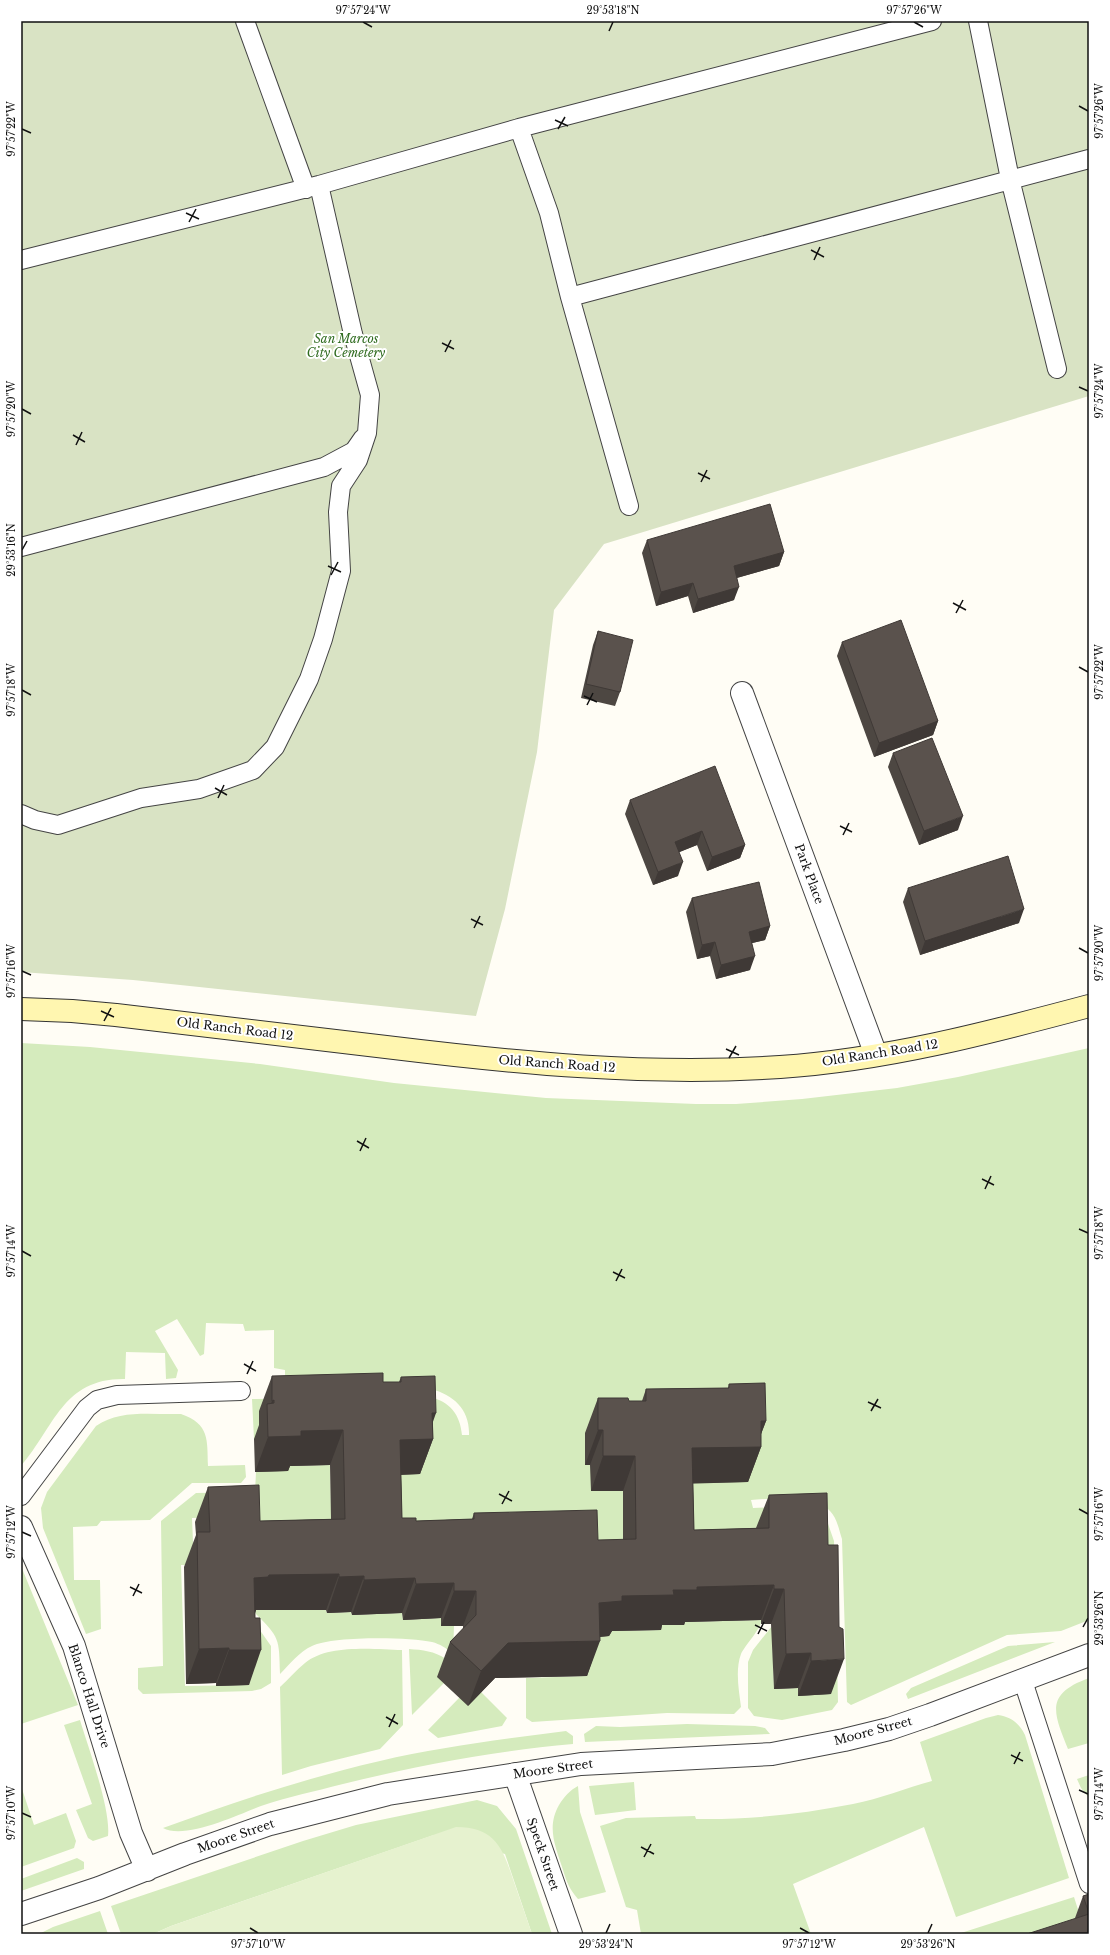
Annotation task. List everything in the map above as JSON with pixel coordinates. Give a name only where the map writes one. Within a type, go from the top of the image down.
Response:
[{"type":"main road","name":"Old Ranch Road 12","points":[[21,1009],[72,1011],[116,1015],[482,1059],[597,1068],[695,1070],[829,1063],[954,1041],[1089,1006]]},
{"type":"street","name":"Park Place","points":[[742,693],[876,1055]]},
{"type":"street","name":"Blanco Hall Drive","points":[[21,1527],[74,1646],[132,1833],[147,1870]]},
{"type":"street","name":"Moore Street","points":[[21,1914],[99,1888],[185,1854],[270,1824],[388,1794],[457,1782],[581,1764],[772,1754],[844,1740],[889,1729],[1023,1681],[1089,1654]]},
{"type":"street","name":"Speck Street","points":[[515,1774],[570,1934]]},
{"type":"lane","points":[[21,814],[35,820],[58,825],[140,798],[199,789],[253,770],[275,747],[309,679],[324,639],[341,571],[338,512],[341,486],[358,460],[367,433],[370,394],[313,187],[245,21]]},
{"type":"lane","points":[[21,260],[313,187],[518,128],[932,21]]},
{"type":"lane","points":[[978,21],[1010,179],[1057,369]]},
{"type":"lane","points":[[518,128],[549,213],[570,298],[629,506]]},
{"type":"lane","points":[[570,298],[1089,159]]},
{"type":"lane","points":[[21,547],[324,467],[354,451],[367,433]]},
{"type":"lane","points":[[21,1496],[79,1419],[97,1400],[117,1395],[241,1391]]},
{"type":"lane","points":[[1023,1681],[1089,1884]]},
{"type":"green space","name":"San Marcos City Cemetery","points":[[21,21],[1089,21],[1089,396],[604,544],[554,610],[537,752],[505,909],[476,1016],[133,980],[21,972]]},
{"type":"green space","points":[[21,1043],[90,1047],[260,1064],[394,1083],[546,1098],[696,1104],[736,1104],[802,1099],[897,1088],[958,1077],[1089,1048],[1089,1620],[1061,1631],[1007,1635],[851,1705],[847,1702],[842,1539],[836,1521],[830,1511],[824,1506],[804,1501],[781,1499],[751,1500],[753,1508],[804,1506],[826,1518],[834,1541],[835,1574],[681,1565],[679,1484],[748,1456],[585,1465],[590,1465],[623,1491],[623,1575],[405,1556],[387,1475],[259,1411],[259,1435],[262,1439],[254,1439],[252,1399],[430,1397],[443,1402],[453,1410],[459,1421],[462,1435],[469,1435],[467,1418],[459,1405],[447,1395],[431,1389],[285,1391],[285,1370],[274,1368],[274,1330],[245,1331],[243,1324],[206,1323],[204,1354],[200,1356],[177,1319],[155,1331],[178,1370],[176,1378],[166,1379],[165,1353],[126,1352],[125,1379],[104,1381],[87,1387],[74,1396],[62,1407],[33,1451],[21,1466]]},
{"type":"green space","points":[[181,1414],[190,1418],[202,1428],[207,1441],[208,1466],[245,1465],[246,1477],[241,1483],[192,1483],[150,1520],[101,1521],[97,1526],[73,1527],[74,1580],[100,1580],[101,1629],[86,1634],[43,1528],[41,1508],[47,1492],[96,1426],[115,1417],[126,1415]]},
{"type":"green space","points":[[330,1465],[332,1554],[247,1556],[251,1516],[192,1518],[194,1565],[181,1565],[185,1686],[248,1685],[257,1626],[271,1646],[271,1683],[261,1689],[252,1691],[143,1694],[138,1689],[138,1668],[163,1666],[161,1521],[196,1493],[255,1492],[256,1472],[289,1466]]},
{"type":"green space","points":[[21,1566],[78,1705],[21,1724]]},
{"type":"green space","points":[[835,1576],[838,1702],[832,1710],[782,1720],[754,1716],[748,1708],[748,1662],[753,1650],[772,1626],[774,1689],[798,1688]]},
{"type":"green space","points":[[256,1610],[326,1610],[327,1613],[351,1612],[352,1615],[402,1613],[403,1620],[441,1618],[454,1626],[453,1654],[438,1644],[421,1640],[371,1638],[336,1640],[312,1646],[303,1651],[280,1674],[279,1653],[276,1639],[274,1634],[255,1613]]},
{"type":"green space","points":[[761,1620],[759,1627],[743,1650],[739,1660],[738,1680],[741,1707],[734,1714],[667,1713],[532,1722],[526,1718],[526,1678],[587,1676],[586,1638],[609,1631],[660,1630],[660,1625],[684,1622]]},
{"type":"green space","points":[[1055,1642],[908,1699],[906,1694],[911,1688],[1008,1646]]},
{"type":"green space","points":[[351,1649],[402,1650],[403,1725],[380,1749],[311,1766],[282,1775],[280,1687],[305,1663],[314,1657],[326,1653]]},
{"type":"green space","points":[[409,1649],[428,1651],[446,1659],[438,1677],[444,1683],[412,1715]]},
{"type":"green space","points":[[1089,1678],[1089,1743],[1068,1749],[1059,1725],[1056,1714],[1056,1706],[1059,1698],[1065,1691],[1075,1684]]},
{"type":"green space","points":[[481,1692],[507,1718],[502,1726],[438,1738],[428,1730],[459,1698]]},
{"type":"green space","points":[[998,1715],[1007,1717],[1014,1721],[1025,1735],[1069,1878],[956,1917],[924,1827],[793,1884],[811,1934],[641,1934],[637,1910],[626,1907],[600,1826],[626,1818],[695,1816],[696,1819],[716,1819],[775,1816],[834,1808],[873,1799],[932,1781],[920,1742]]},
{"type":"green space","points":[[80,1720],[103,1795],[108,1824],[108,1836],[93,1841],[88,1838],[76,1810],[92,1804],[64,1725]]},
{"type":"green space","points":[[687,1724],[755,1726],[765,1728],[770,1734],[585,1742],[584,1734],[596,1726],[620,1727]]},
{"type":"green space","points":[[566,1731],[573,1736],[573,1744],[486,1755],[429,1765],[302,1794],[261,1806],[197,1829],[173,1831],[163,1828],[270,1791],[380,1761],[449,1747]]},
{"type":"green space","points":[[1089,1775],[1089,1798],[1081,1788],[1077,1779]]},
{"type":"green space","points":[[634,1782],[636,1810],[595,1815],[589,1786]]},
{"type":"green space","points":[[21,1786],[34,1825],[66,1813],[76,1841],[74,1848],[21,1867]]},
{"type":"green space","points":[[578,1786],[580,1812],[606,1892],[578,1899],[570,1888],[555,1845],[553,1822],[555,1813],[563,1799]]},
{"type":"green space","points":[[477,1800],[497,1806],[516,1829],[552,1934],[532,1934],[505,1854],[434,1835],[171,1926],[153,1934],[121,1934],[111,1906],[303,1841],[356,1825]]},
{"type":"green space","points":[[456,1827],[470,1828],[480,1831],[496,1842],[506,1859],[532,1934],[153,1934],[171,1926]]},
{"type":"green space","points":[[77,1858],[84,1862],[84,1869],[21,1891],[21,1879]]},
{"type":"green space","points":[[1074,1897],[1081,1919],[1039,1934],[961,1933]]},
{"type":"green space","points":[[100,1911],[108,1934],[39,1934],[53,1927]]},
{"type":"building","points":[[770,504],[784,552],[734,566],[739,587],[698,599],[693,583],[661,592],[647,540]]},
{"type":"building","points":[[901,620],[938,721],[879,743],[842,642]]},
{"type":"building","points":[[598,631],[633,640],[620,692],[586,684]]},
{"type":"building","points":[[932,738],[963,816],[924,831],[893,753]]},
{"type":"building","points":[[715,766],[745,845],[712,857],[702,831],[675,842],[683,862],[658,872],[630,800]]},
{"type":"building","points":[[1008,856],[1024,909],[925,941],[908,888]]},
{"type":"building","points":[[759,882],[770,926],[749,932],[755,956],[721,965],[715,942],[702,945],[692,898]]},
{"type":"building","points":[[383,1373],[383,1382],[401,1382],[401,1377],[435,1376],[436,1413],[432,1413],[433,1439],[400,1440],[402,1518],[416,1518],[416,1521],[474,1519],[474,1513],[597,1510],[598,1540],[636,1539],[635,1456],[603,1456],[603,1430],[598,1430],[598,1398],[628,1398],[629,1401],[646,1401],[646,1389],[729,1388],[729,1384],[765,1383],[766,1421],[761,1421],[761,1447],[692,1448],[694,1530],[769,1528],[769,1495],[827,1493],[828,1545],[838,1545],[839,1627],[843,1629],[844,1659],[811,1661],[811,1653],[786,1654],[784,1589],[774,1589],[774,1585],[697,1587],[697,1590],[673,1590],[674,1595],[622,1596],[622,1601],[599,1603],[600,1641],[508,1643],[481,1671],[450,1642],[476,1615],[476,1591],[454,1591],[454,1583],[416,1584],[415,1578],[364,1580],[364,1576],[339,1577],[339,1574],[269,1575],[268,1577],[254,1578],[255,1618],[260,1618],[261,1650],[229,1650],[229,1648],[199,1649],[197,1532],[210,1532],[208,1487],[259,1485],[260,1521],[345,1519],[343,1430],[301,1431],[301,1436],[268,1437],[267,1404],[274,1403],[274,1400],[272,1401],[272,1376]]},
{"type":"building","points":[[1089,1894],[1089,1913],[1083,1896]]},
{"type":"building","points":[[1089,1914],[1089,1934],[1027,1934]]}]
